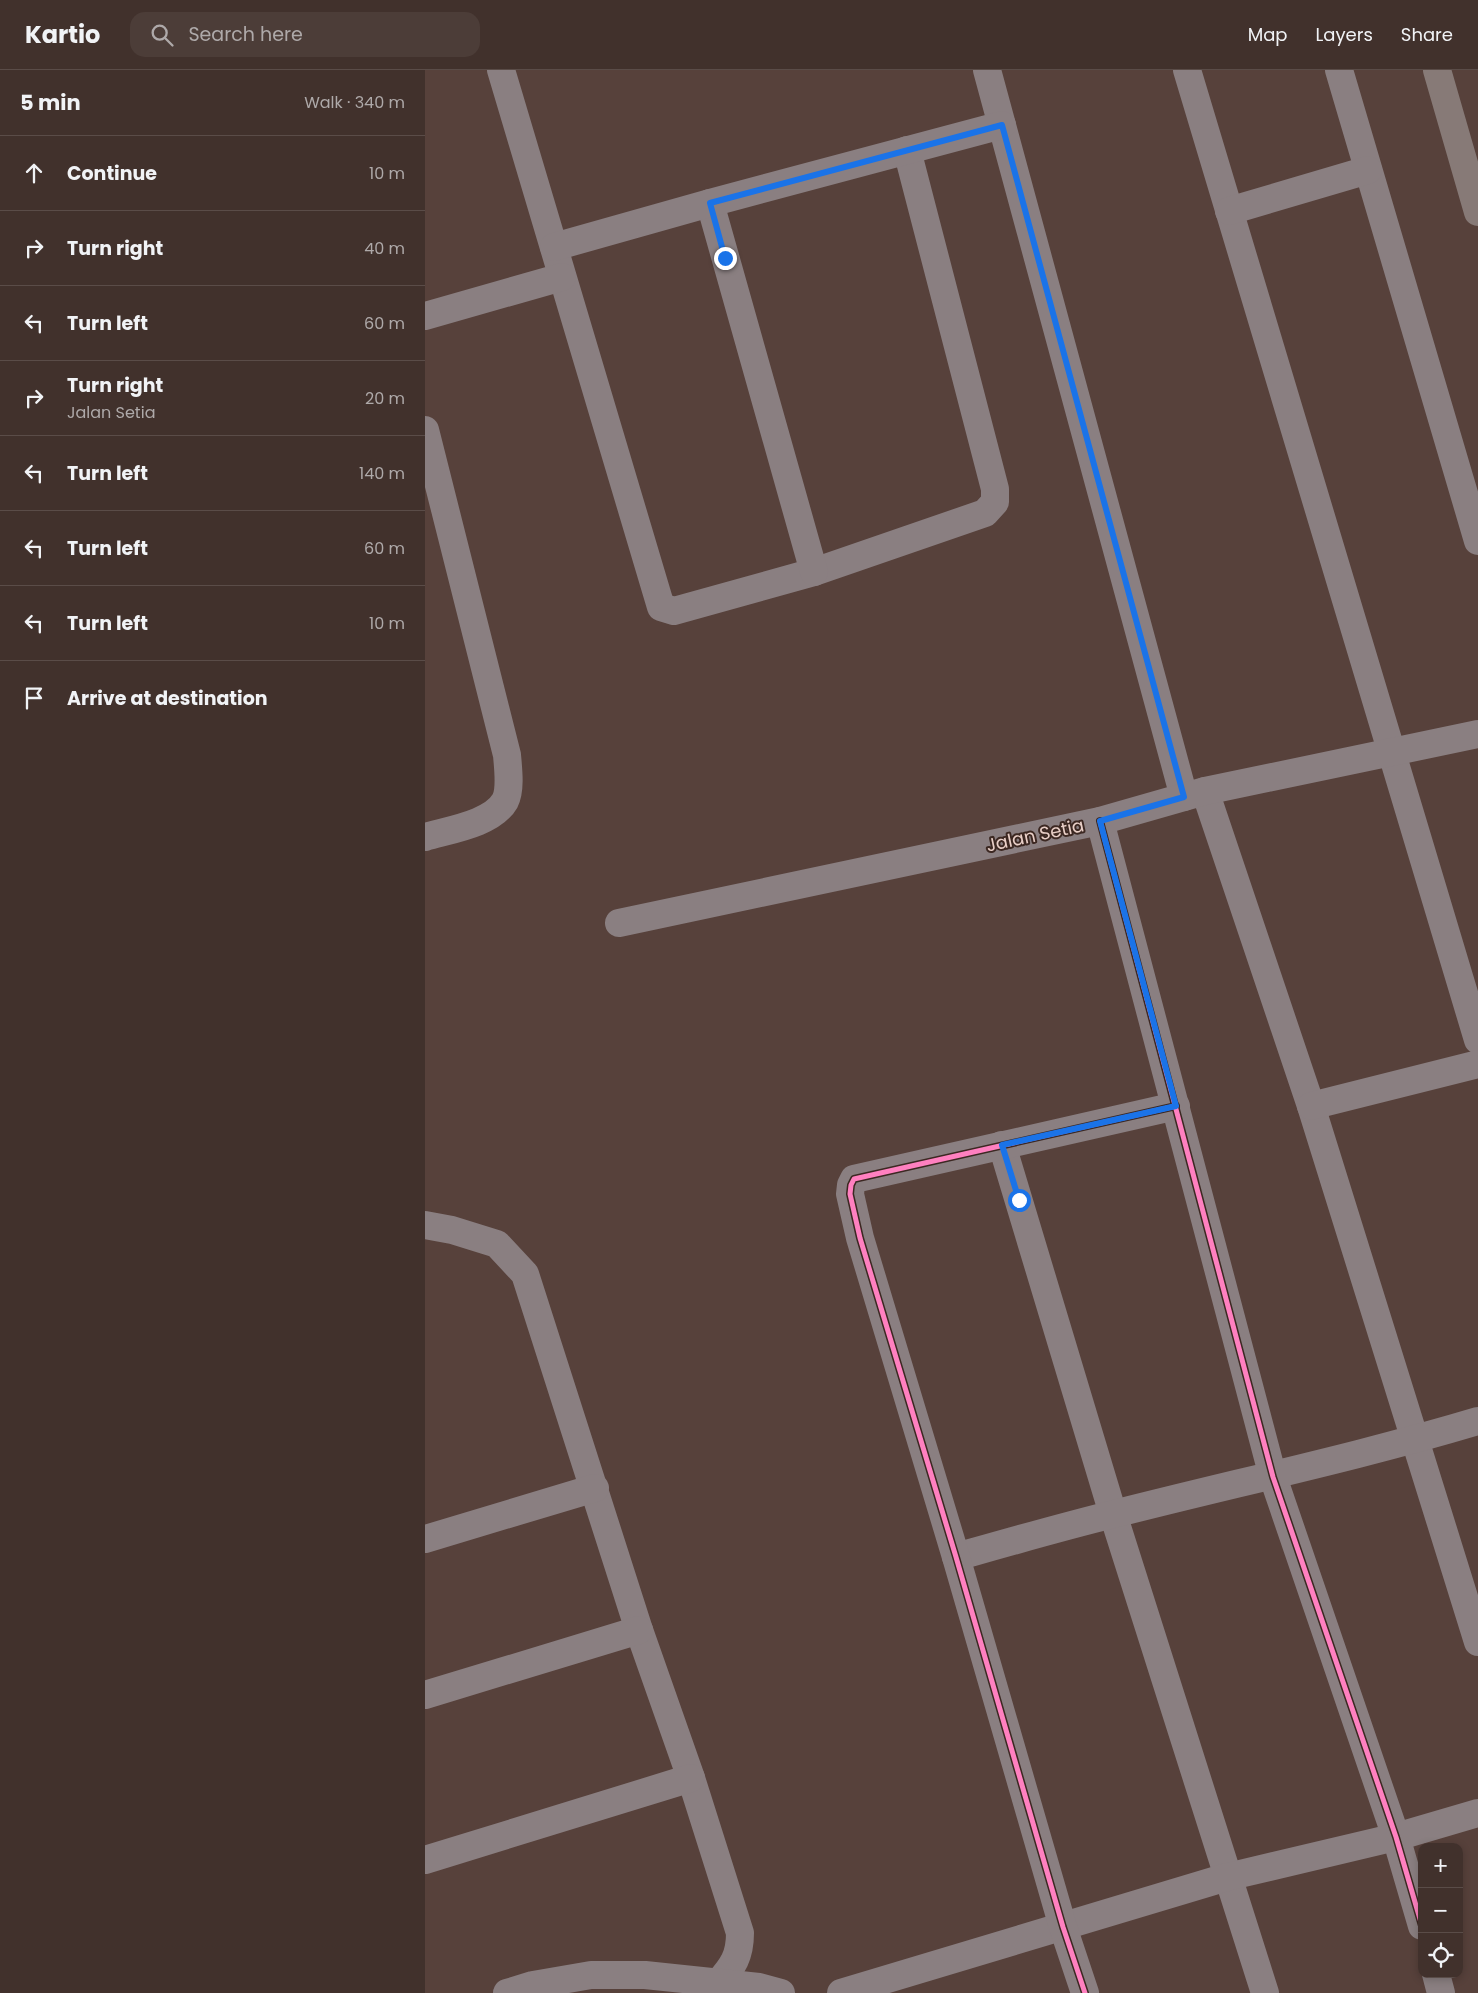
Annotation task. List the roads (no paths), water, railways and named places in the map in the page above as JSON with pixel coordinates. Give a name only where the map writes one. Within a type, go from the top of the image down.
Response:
[{"type":"highway","points":[[1437,70],[1478,212]]},
{"type":"highway","points":[[1449,111],[1451,70]]},
{"type":"street","points":[[501,70],[555,247],[562,277],[612,437],[661,607],[674,611],[814,572],[985,513],[995,502],[995,489],[907,150]]},
{"type":"street","points":[[987,70],[1195,794],[1311,1106],[1478,1642]]},
{"type":"street","points":[[1187,70],[1478,1040]]},
{"type":"street","points":[[1339,70],[1478,541]]},
{"type":"street","points":[[555,247],[710,203],[1002,125]]},
{"type":"street","points":[[1229,211],[1368,170]]},
{"type":"street","points":[[710,203],[814,572]]},
{"type":"street","points":[[425,316],[562,277]]},
{"type":"street","points":[[425,430],[507,755],[509,777],[505,801],[487,819],[425,837]]},
{"type":"street","name":"Jalan Setia","points":[[619,923],[1100,821],[1195,794],[1478,734]]},
{"type":"street","points":[[1100,821],[1273,1476],[1396,1837],[1418,1912]]},
{"type":"street","points":[[1311,1106],[1478,1064]]},
{"type":"street","points":[[1085,1993],[1063,1927],[956,1557],[860,1238],[850,1189],[854,1179],[1176,1106]]},
{"type":"street","points":[[1002,1145],[1113,1514],[1265,1993]]},
{"type":"street","points":[[425,1225],[452,1230],[497,1244],[525,1274],[639,1630],[691,1778],[740,1934],[740,1947],[733,1967],[719,1982]]},
{"type":"street","points":[[956,1557],[1113,1514],[1415,1440],[1478,1421]]},
{"type":"street","points":[[425,1539],[595,1488]]},
{"type":"street","points":[[425,1695],[639,1630]]},
{"type":"street","points":[[425,1860],[691,1778]]},
{"type":"street","points":[[841,1993],[1227,1877],[1396,1837],[1478,1813]]},
{"type":"street","points":[[507,1993],[533,1985],[591,1975],[647,1984],[719,1982],[759,1987],[781,1993]]},
{"type":"street","points":[[1437,1978],[1441,1993]]}]
